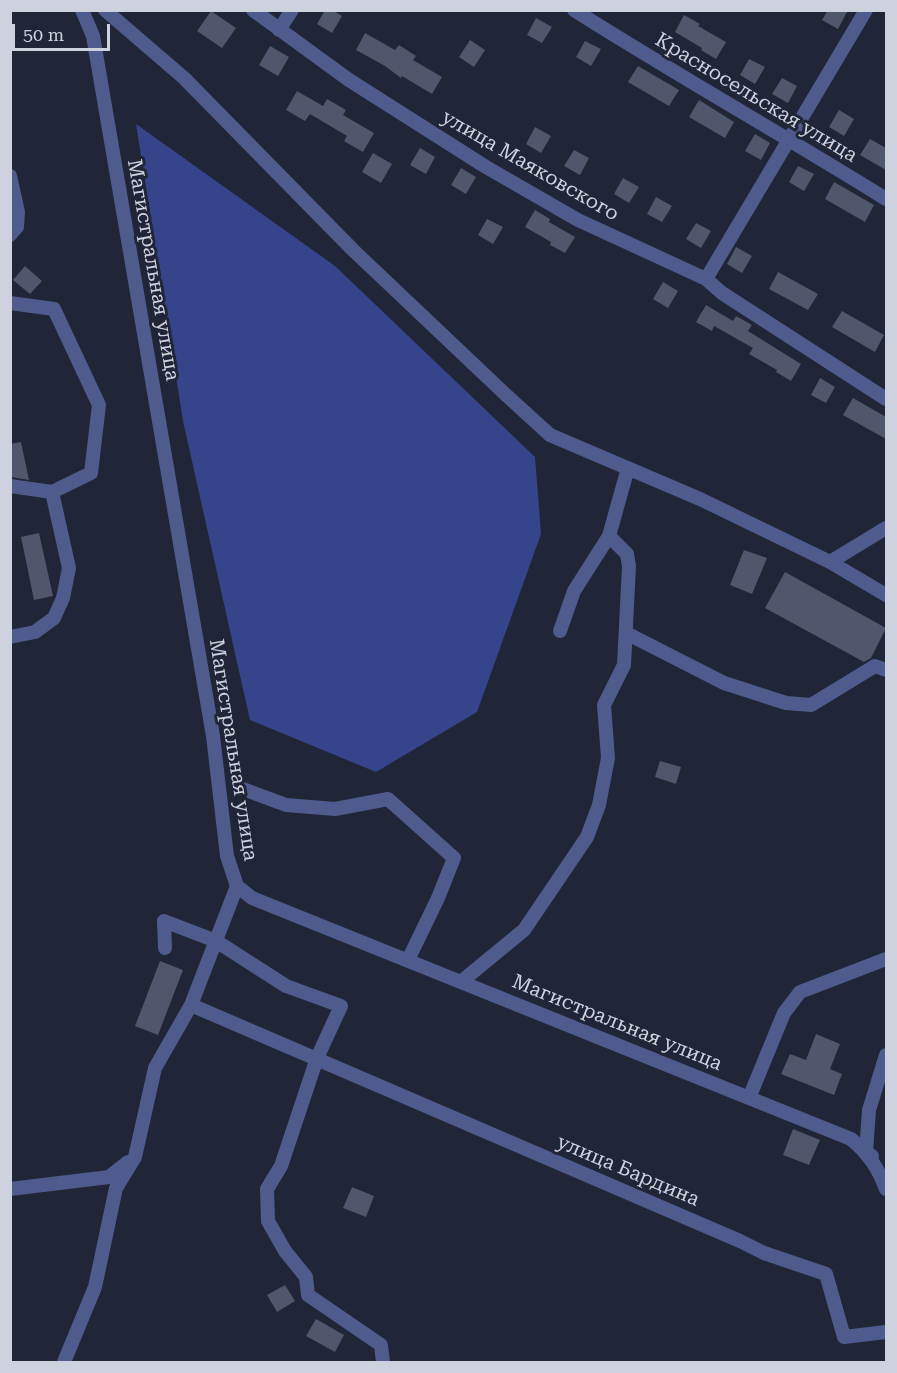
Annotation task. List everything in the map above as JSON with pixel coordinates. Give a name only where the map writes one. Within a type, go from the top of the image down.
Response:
[{"type":"street","name":"Магистральная улица","points":[[82,10],[93,36],[213,736],[227,856],[237,886],[252,898],[851,1139],[866,1152],[878,1168],[886,1189]]},
{"type":"street","points":[[105,10],[184,78],[353,250],[550,435],[700,499],[830,562],[886,595]]},
{"type":"street","name":"улица Маяковского","points":[[253,10],[348,80],[486,167],[578,220],[706,279],[722,294],[886,399]]},
{"type":"street","points":[[279,30],[292,10]]},
{"type":"street","name":"Красносельская улица","points":[[574,10],[667,68],[790,139],[886,200]]},
{"type":"street","points":[[706,279],[866,10]]},
{"type":"street","points":[[10,176],[18,212],[17,227],[10,235]]},
{"type":"street","points":[[10,303],[54,309],[99,405],[91,472],[52,492],[10,486]]},
{"type":"street","points":[[560,631],[574,591],[609,536],[628,468]]},
{"type":"street","points":[[10,637],[35,632],[54,618],[63,598],[69,568],[52,492]]},
{"type":"street","points":[[830,562],[886,528]]},
{"type":"street","points":[[462,981],[524,930],[587,837],[599,805],[608,758],[604,705],[624,665],[629,567],[627,554],[609,536]]},
{"type":"street","points":[[626,633],[724,683],[786,703],[812,705],[875,666],[886,670]]},
{"type":"street","points":[[243,789],[286,805],[335,809],[388,799],[454,858],[408,960]]},
{"type":"street","points":[[64,1362],[95,1287],[116,1188],[135,1157],[155,1068],[191,1005],[237,886]]},
{"type":"street","points":[[165,948],[164,921],[216,941],[286,986],[341,1006],[317,1058],[281,1166],[267,1189],[268,1221],[285,1251],[306,1277],[308,1295],[381,1345],[383,1362]]},
{"type":"street","points":[[749,1098],[784,1013],[800,992],[886,959]]},
{"type":"street","points":[[191,1005],[317,1058]]},
{"type":"street","points":[[886,1055],[869,1110],[866,1152],[886,1165]]},
{"type":"street","name":"улица Бардина","points":[[317,1058],[764,1253],[826,1274],[844,1337],[886,1332]]},
{"type":"street","points":[[10,1189],[109,1177],[135,1157]]},
{"type":"shaded area","points":[[136,124],[335,266],[535,457],[541,534],[477,712],[376,772],[250,720],[183,421]]},
{"type":"building","points":[[325,10],[332,10],[342,16],[332,33],[317,24]]},
{"type":"building","points":[[828,10],[848,10],[838,29],[822,20]]},
{"type":"building","points":[[211,11],[236,28],[222,48],[197,31]]},
{"type":"building","points":[[684,15],[726,42],[716,59],[675,32]]},
{"type":"building","points":[[536,18],[552,27],[542,43],[527,35]]},
{"type":"building","points":[[365,33],[395,50],[399,45],[416,56],[413,60],[442,77],[432,94],[356,50]]},
{"type":"building","points":[[470,40],[485,50],[474,67],[459,57]]},
{"type":"building","points":[[585,41],[601,49],[591,66],[576,57]]},
{"type":"building","points":[[270,46],[289,57],[278,76],[259,65]]},
{"type":"building","points":[[749,59],[765,67],[755,84],[740,75]]},
{"type":"building","points":[[638,66],[679,90],[669,106],[628,82]]},
{"type":"building","points":[[782,78],[797,86],[788,103],[772,94]]},
{"type":"building","points":[[297,91],[323,106],[327,99],[346,110],[343,115],[374,133],[363,152],[344,141],[347,136],[310,114],[305,121],[286,110]]},
{"type":"building","points":[[699,100],[734,122],[725,138],[689,117]]},
{"type":"building","points":[[839,110],[854,119],[844,136],[829,127]]},
{"type":"building","points":[[535,127],[551,136],[541,153],[526,144]]},
{"type":"building","points":[[755,134],[770,143],[761,160],[745,151]]},
{"type":"building","points":[[870,139],[886,148],[886,170],[860,155]]},
{"type":"building","points":[[420,148],[435,157],[426,174],[410,165]]},
{"type":"building","points":[[574,150],[589,158],[580,175],[564,166]]},
{"type":"building","points":[[373,153],[392,164],[381,183],[362,172]]},
{"type":"building","points":[[798,166],[814,174],[804,191],[789,182]]},
{"type":"building","points":[[461,168],[476,177],[466,194],[451,185]]},
{"type":"building","points":[[623,178],[639,187],[629,203],[614,194]]},
{"type":"building","points":[[834,182],[874,205],[865,222],[825,199]]},
{"type":"building","points":[[656,197],[672,206],[662,222],[647,214]]},
{"type":"building","points":[[535,210],[550,219],[549,222],[575,237],[565,253],[525,227]]},
{"type":"building","points":[[487,219],[503,227],[493,244],[478,235]]},
{"type":"building","points":[[696,223],[711,231],[701,248],[686,239]]},
{"type":"building","points":[[736,247],[752,256],[742,273],[727,264]]},
{"type":"building","points":[[25,266],[42,281],[30,294],[13,280]]},
{"type":"building","points":[[778,272],[818,294],[808,310],[769,289]]},
{"type":"building","points":[[663,282],[678,291],[668,308],[653,299]]},
{"type":"building","points":[[706,305],[733,321],[736,316],[752,325],[748,331],[801,364],[791,381],[749,354],[753,348],[714,326],[712,331],[696,322]]},
{"type":"building","points":[[842,311],[884,335],[875,352],[832,327]]},
{"type":"building","points":[[820,378],[835,387],[826,403],[811,395]]},
{"type":"building","points":[[853,398],[886,417],[886,439],[843,415]]},
{"type":"building","points":[[21,442],[29,480],[11,477],[10,444]]},
{"type":"building","points":[[39,533],[53,596],[34,600],[21,537]]},
{"type":"building","points":[[744,550],[767,558],[752,594],[730,585]]},
{"type":"building","points":[[785,572],[886,628],[871,658],[864,662],[765,608]]},
{"type":"building","points":[[660,761],[681,767],[676,784],[655,777]]},
{"type":"building","points":[[160,961],[183,970],[158,1035],[135,1026]]},
{"type":"building","points":[[816,1034],[840,1044],[830,1069],[842,1074],[834,1095],[781,1074],[790,1054],[806,1060]]},
{"type":"building","points":[[793,1129],[820,1140],[809,1165],[783,1155]]},
{"type":"building","points":[[352,1187],[374,1196],[366,1217],[343,1208]]},
{"type":"building","points":[[285,1285],[295,1301],[277,1312],[267,1295]]},
{"type":"building","points":[[316,1319],[344,1335],[335,1352],[306,1336]]}]
